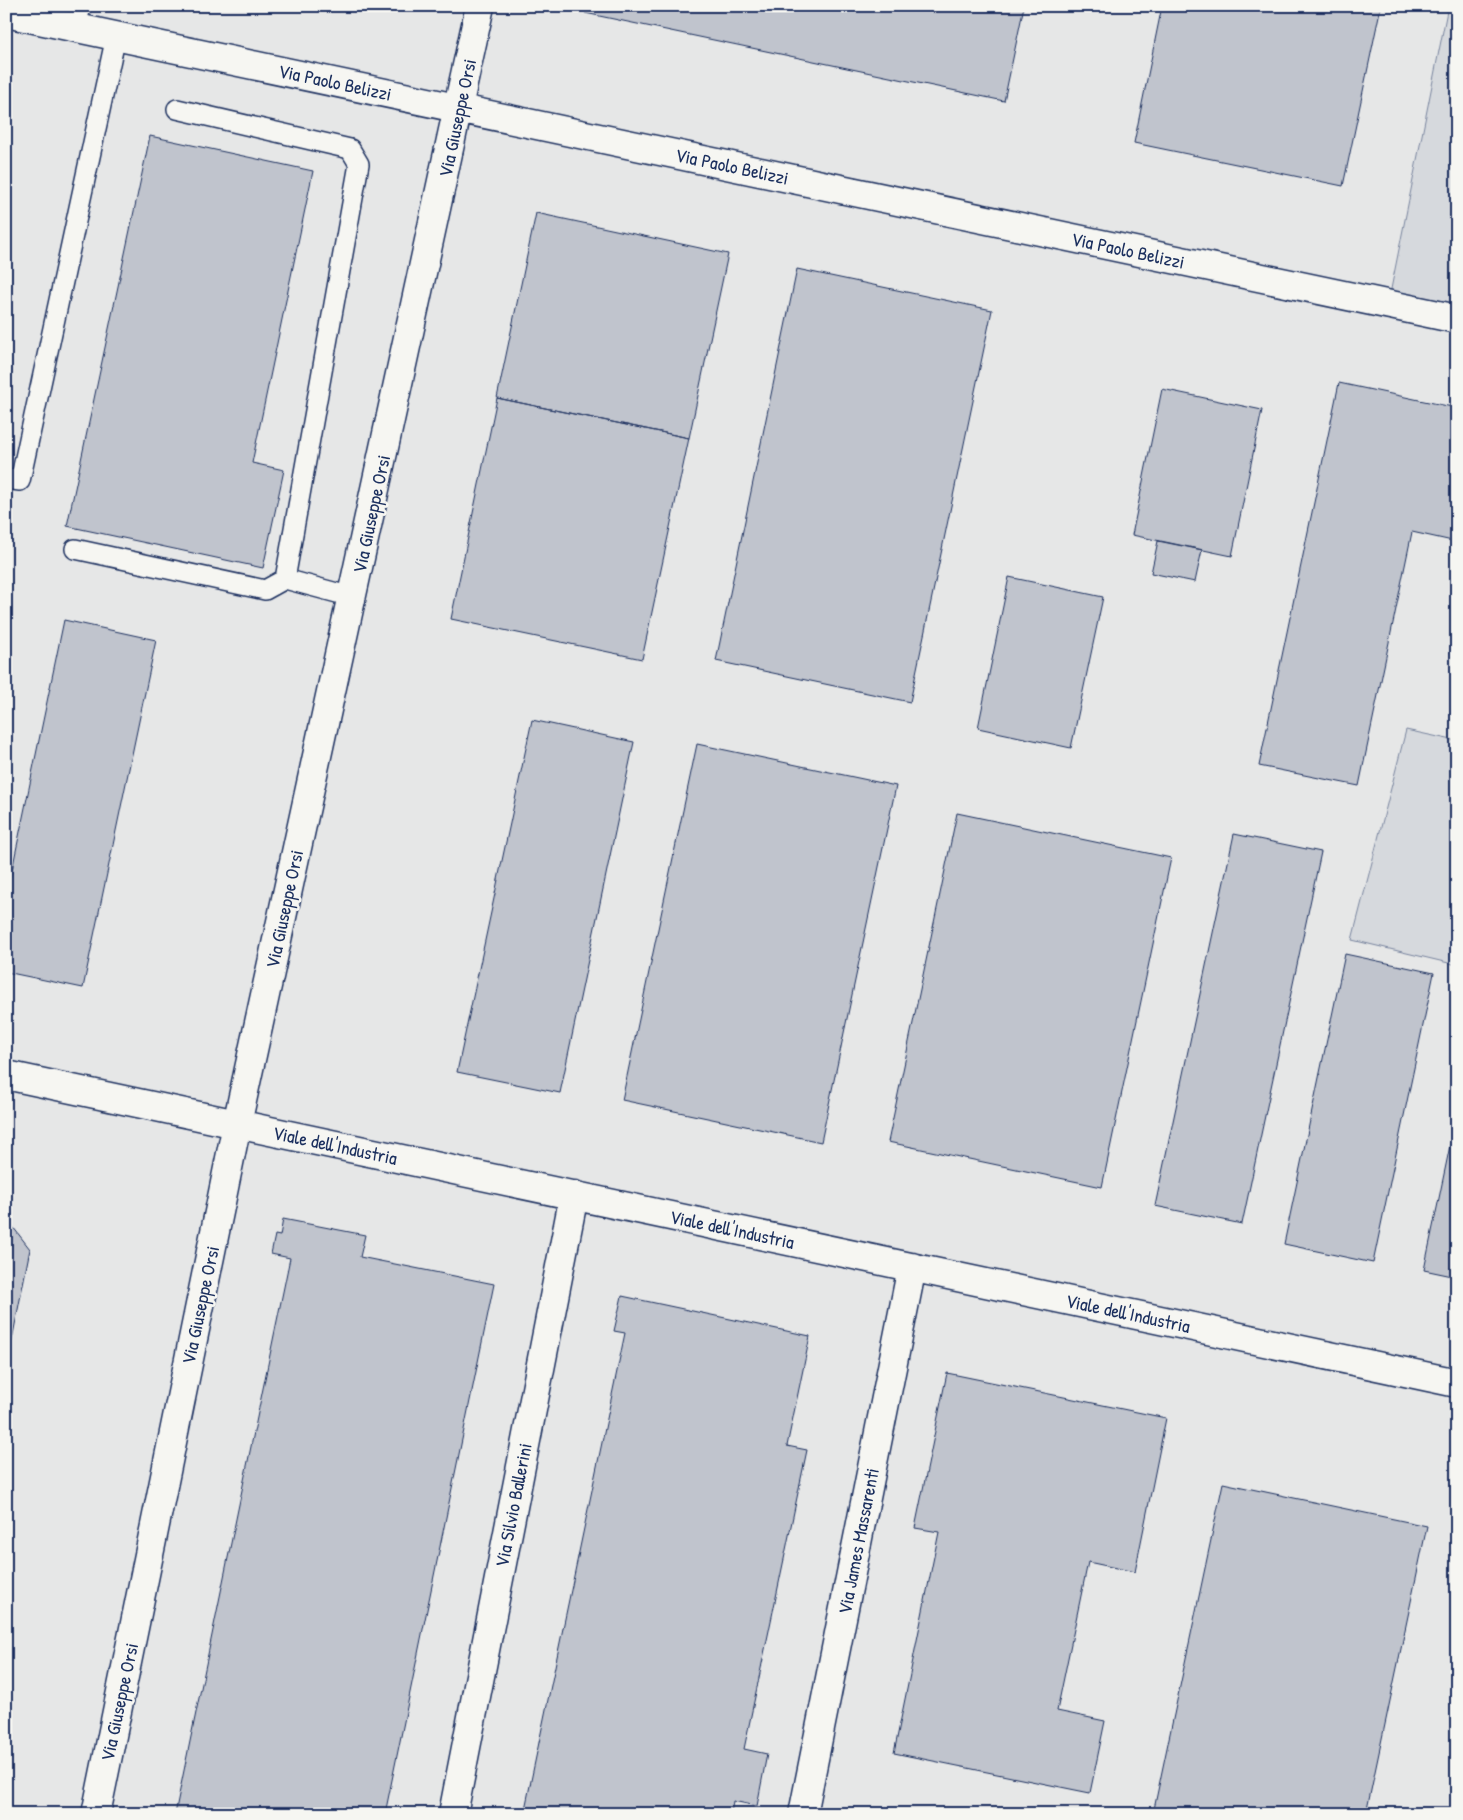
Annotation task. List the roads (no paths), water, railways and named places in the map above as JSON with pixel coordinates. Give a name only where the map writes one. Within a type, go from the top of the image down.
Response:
[{"type":"street","name":"Via Giuseppe Orsi","points":[[96,1814],[237,1124],[460,109],[480,6]]},
{"type":"street","name":"Via Paolo Belizzi","points":[[6,13],[78,17],[116,36],[1457,319]]},
{"type":"street","name":"Viale dell'Industria","points":[[6,1075],[1457,1383]]},
{"type":"street","name":"Via Silvio Ballerini","points":[[453,1814],[574,1195]]},
{"type":"street","name":"Via James Massarenti","points":[[804,1814],[912,1268]]},
{"type":"lane","points":[[6,479],[20,481],[116,36]]},
{"type":"lane","points":[[178,109],[350,149],[359,164],[285,579]]},
{"type":"lane","points":[[75,549],[265,590],[285,579],[352,598]]}]
